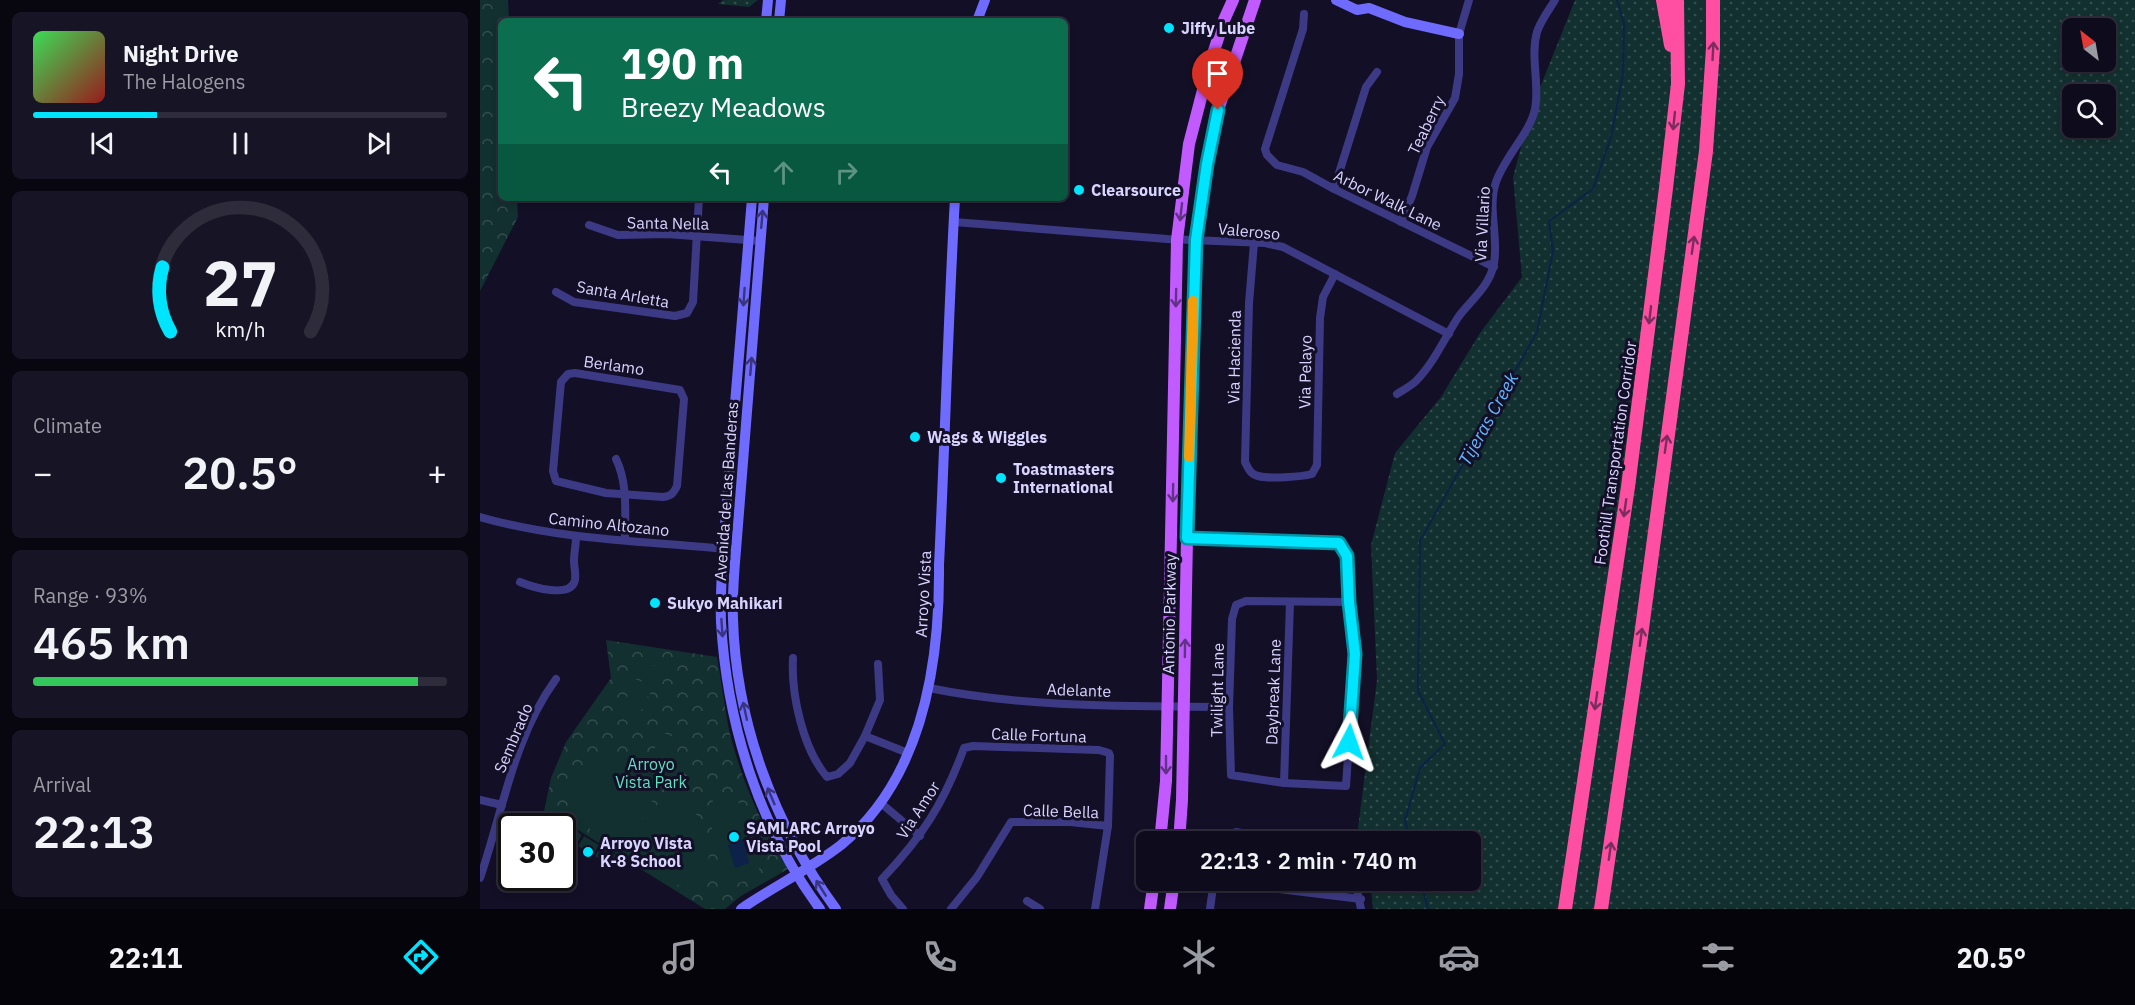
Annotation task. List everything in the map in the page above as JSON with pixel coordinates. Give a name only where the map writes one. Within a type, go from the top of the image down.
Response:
[{"type":"highway","points":[[1663,0],[1678,84]]},
{"type":"highway","name":"Foothill Transportation Corridor","points":[[1565,909],[1628,487],[1666,188],[1678,84],[1677,0]]},
{"type":"highway","points":[[1601,909],[1643,624],[1706,151],[1713,48],[1713,0]]},
{"type":"main road","points":[[768,0],[772,18]]},
{"type":"main road","points":[[772,18],[775,10],[773,0]]},
{"type":"main road","points":[[772,18],[781,0]]},
{"type":"main road","points":[[978,18],[985,0]]},
{"type":"main road","points":[[1224,20],[1228,0]]},
{"type":"main road","name":"Antonio Parkway","points":[[1161,831],[1166,781],[1177,240],[1189,144],[1210,63],[1233,0]]},
{"type":"main road","name":"Antonio Parkway","points":[[1179,831],[1196,240],[1207,164],[1218,110],[1255,0]]},
{"type":"main road","points":[[1336,0],[1357,10],[1366,4],[1405,22],[1459,34]]},
{"type":"main road","name":"Avenida de Las Banderas","points":[[752,201],[723,549],[721,620],[727,685],[736,727],[757,795],[797,873],[820,909]]},
{"type":"main road","name":"Avenida de Las Banderas","points":[[764,201],[736,550],[733,620],[739,682],[748,724],[769,790],[808,866],[836,909]]},
{"type":"main road","name":"Arroyo Vista","points":[[741,909],[840,846],[882,804],[908,753],[929,688],[939,607],[955,201]]},
{"type":"main road","points":[[1150,909],[1152,891]]},
{"type":"main road","points":[[1170,909],[1172,891]]},
{"type":"street","name":"Via Villario","points":[[1397,394],[1416,381],[1460,315],[1487,283],[1494,267],[1496,251],[1492,218],[1496,183],[1503,166],[1535,111],[1537,34],[1542,20],[1555,0]]},
{"type":"street","name":"Teaberry","points":[[1401,222],[1412,196],[1427,147],[1455,98],[1460,74],[1459,34],[1466,1]]},
{"type":"street","name":"Arbor Walk Lane","points":[[1304,14],[1303,29],[1265,149],[1271,160],[1277,165],[1303,172],[1494,267]]},
{"type":"street","points":[[1334,189],[1366,87],[1377,72]]},
{"type":"street","points":[[697,236],[699,201]]},
{"type":"street","name":"Valeroso","points":[[954,222],[1283,247],[1449,334]]},
{"type":"street","name":"Santa Nella","points":[[589,225],[618,235],[668,234],[761,241]]},
{"type":"street","name":"Santa Arletta","points":[[556,292],[574,302],[675,316],[687,313],[693,302],[697,236]]},
{"type":"street","name":"Via Hacienda","points":[[1254,243],[1248,326],[1245,462],[1249,470],[1257,476],[1302,477],[1312,474]]},
{"type":"street","name":"Via Pelayo","points":[[1312,474],[1317,465],[1320,318],[1323,297],[1335,274]]},
{"type":"street","name":"Berlamo","points":[[575,373],[674,388],[683,394],[677,486],[674,492],[670,496],[624,495],[562,484],[554,477],[561,382],[568,374],[575,373]]},
{"type":"street","points":[[616,459],[621,470],[624,495],[625,540]]},
{"type":"street","name":"Camino Altozano","points":[[480,517],[518,528],[576,537],[736,550]]},
{"type":"street","points":[[520,582],[562,591],[571,587],[575,581],[576,537]]},
{"type":"street","points":[[1187,538],[1339,543],[1347,556],[1355,654],[1346,786],[1284,783]]},
{"type":"street","name":"Twilight Lane","points":[[1284,783],[1231,775],[1229,707],[1232,619],[1236,605],[1246,601],[1290,602]]},
{"type":"street","points":[[1290,602],[1349,602]]},
{"type":"street","name":"Daybreak Lane","points":[[1284,783],[1290,602]]},
{"type":"street","points":[[793,658],[792,675],[803,731],[816,765],[827,777],[838,774],[850,763],[866,736],[880,700],[878,664]]},
{"type":"street","name":"Sembrado","points":[[480,878],[512,767],[523,740],[556,679]]},
{"type":"street","name":"Adelante","points":[[929,688],[1013,701],[1229,707]]},
{"type":"street","points":[[866,736],[908,753]]},
{"type":"street","name":"Calle Fortuna","points":[[964,748],[973,746],[1106,751],[1110,756],[1108,826]]},
{"type":"street","name":"Via Amor","points":[[903,909],[891,895],[882,879],[920,836],[938,811],[953,780],[964,748]]},
{"type":"street","points":[[480,800],[502,805]]},
{"type":"street","points":[[882,804],[920,836]]},
{"type":"street","name":"Calle Bella","points":[[951,909],[978,877],[1011,822],[1070,822],[1108,826]]},
{"type":"street","points":[[1095,909],[1108,826]]},
{"type":"street","points":[[1210,909],[1213,891]]},
{"type":"street","points":[[1296,891],[1361,899]]},
{"type":"street","points":[[1358,891],[1361,909]]},
{"type":"street","points":[[1027,901],[1040,909]]},
{"type":"green space","points":[[480,0],[508,0],[509,18],[498,18],[498,201],[517,201],[518,217],[480,291]]},
{"type":"green space","points":[[723,0],[758,0],[749,7],[718,4]]},
{"type":"green space","points":[[1575,0],[2135,0],[2135,909],[1373,909],[1371,891],[1481,891],[1481,831],[1358,831],[1377,680],[1371,545],[1395,453],[1441,397],[1480,333],[1522,277],[1513,177],[1531,110]]},
{"type":"green space","name":"Arroyo Vista Park","points":[[606,640],[717,657],[728,725],[738,762],[760,817],[788,869],[741,896],[725,909],[705,909],[576,829],[576,813],[544,813],[551,778],[566,742],[611,678]]},
{"type":"green space","points":[[636,659],[660,668],[656,679],[633,670]]},
{"type":"green space","points":[[630,677],[653,686],[649,697],[626,688]]},
{"type":"green space","points":[[620,694],[644,703],[640,714],[616,705]]},
{"type":"green space","points":[[661,732],[676,738],[667,761],[652,756]]},
{"type":"green space","points":[[614,756],[633,761],[664,781],[629,841],[618,846],[576,820],[576,813],[569,813],[570,793],[577,776],[583,768]]},
{"type":"green space","points":[[670,785],[686,801],[699,820],[709,852],[707,867],[703,875],[692,885],[683,888],[638,859],[631,849]]},
{"type":"green space","name":"SAMLARC Arroyo Vista Pool","points":[[721,796],[723,803],[727,802],[728,805],[738,801],[756,844],[761,846],[765,852],[765,859],[757,863],[761,875],[736,884],[735,880],[723,880],[718,873],[719,866],[723,862],[705,807],[714,804],[712,799]]},
{"type":"green space","points":[[576,831],[582,835],[576,845]]},
{"type":"green space","points":[[584,836],[599,845],[593,855],[578,846]]},
{"type":"green space","points":[[601,846],[616,855],[610,865],[595,856]]},
{"type":"water","points":[[745,839],[749,863],[735,868],[728,845]]},
{"type":"waterway","name":"Tijeras Creek","points":[[1408,831],[1405,820],[1420,768],[1445,744],[1418,691],[1420,541],[1537,332],[1553,251],[1549,221],[1593,189],[1611,137],[1623,74],[1624,24],[1617,0]]},
{"type":"waterway","name":"Tijeras Creek","points":[[1423,891],[1428,909]]},
{"type":"slow traffic","points":[[1189,457],[1193,301]]},
{"type":"place","name":"Jiffy Lube","points":[[1169,28]]},
{"type":"place","name":"Clearsource","points":[[1079,190]]},
{"type":"place","name":"Wags & Wiggles","points":[[915,437]]},
{"type":"place","name":"Toastmasters International","points":[[1001,478]]},
{"type":"place","name":"Sukyo Mahikari","points":[[655,603]]},
{"type":"place","name":"SAMLARC Arroyo Vista Pool","points":[[734,837]]},
{"type":"place","name":"Arroyo Vista K-8 School","points":[[588,852]]},
{"type":"route","points":[[1218,110],[1211,139],[1196,240],[1187,538],[1339,543],[1347,556],[1355,654],[1349,742]]}]
